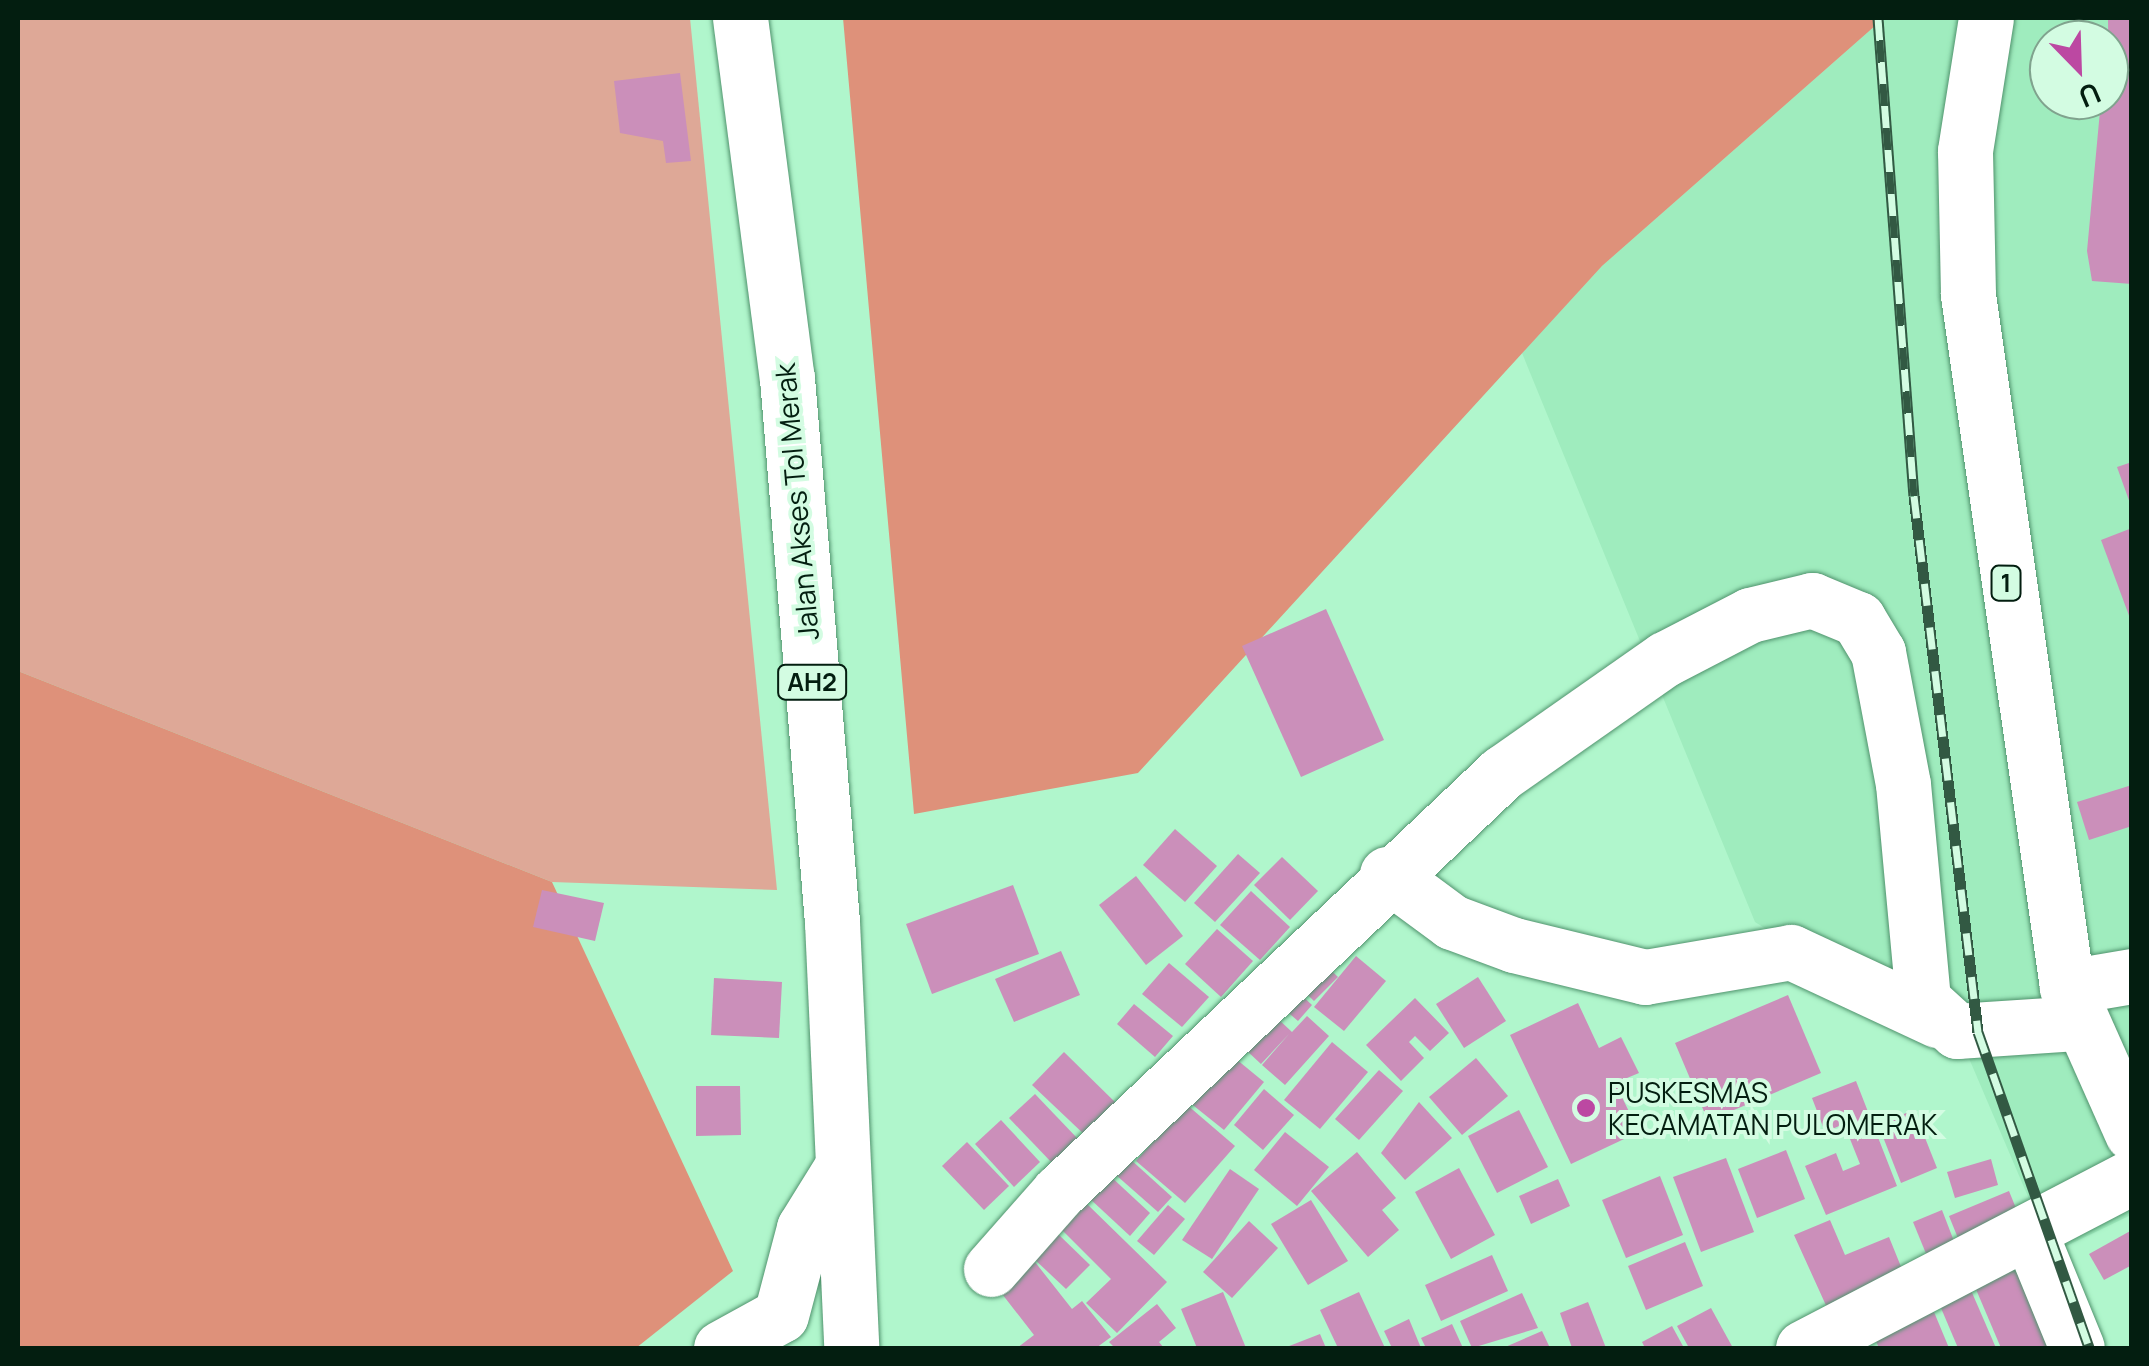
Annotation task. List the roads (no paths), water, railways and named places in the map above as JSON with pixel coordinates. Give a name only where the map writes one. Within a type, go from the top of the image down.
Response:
[{"type":"main road","name":"Jalan Akses Tol Merak","points":[[740,18],[788,397],[832,922],[850,1348]]},
{"type":"main road","name":"1","points":[[1986,18],[1965,151],[1968,295],[2072,1005],[2132,1133]]},
{"type":"main road","points":[[990,1269],[1387,874],[1502,774],[1665,658],[1750,615],[1836,602],[1858,618],[1888,692],[1924,1000],[1937,1020]]},
{"type":"main road","points":[[1387,874],[1452,922],[1514,945],[1644,977],[1791,952],[1937,1020],[1978,1032],[2072,1005],[2132,976]]},
{"type":"main road","points":[[721,1348],[780,1332],[804,1228],[840,1170]]},
{"type":"main road","points":[[1803,1348],[2132,1176]]},
{"type":"main road","points":[[2030,1232],[2076,1348]]},
{"type":"railway","points":[[1878,18],[1914,496],[1978,1032],[2089,1348]]},
{"type":"place","name":"PUSKESMAS KECAMATAN PULOMERAK","points":[[1586,1108]]}]
